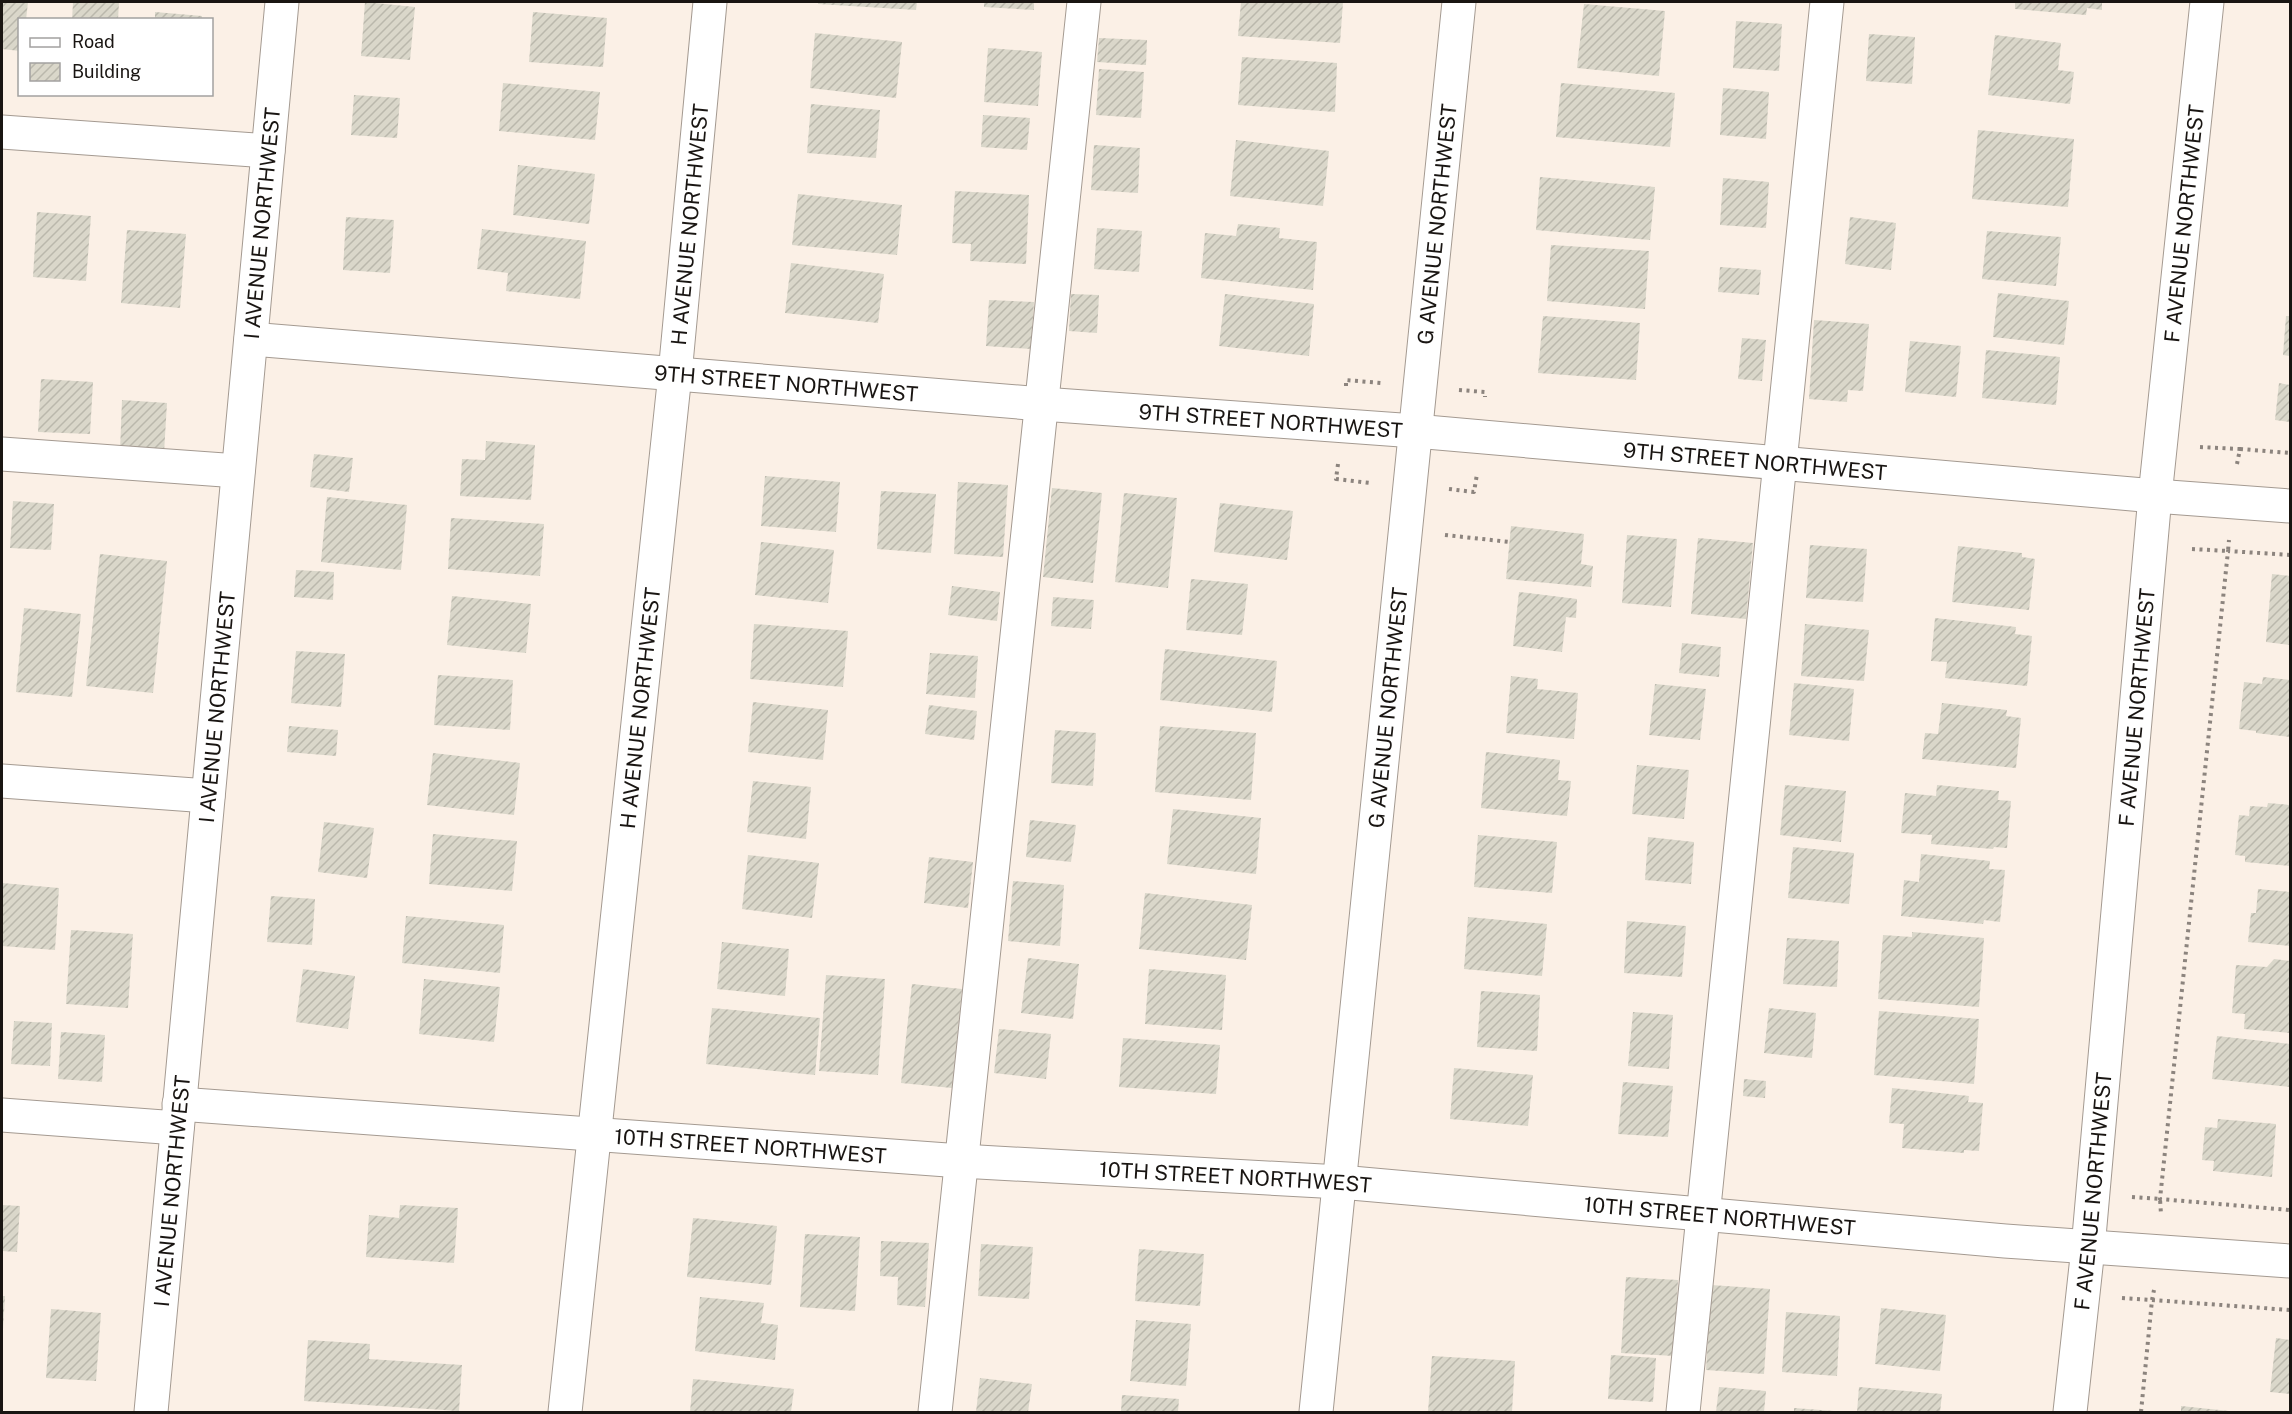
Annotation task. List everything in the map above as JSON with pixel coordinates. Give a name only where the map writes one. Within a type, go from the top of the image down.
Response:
[{"type":"street","name":"I AVENUE NORTHWEST","points":[[151,1413],[282,2]]},
{"type":"street","name":"H AVENUE NORTHWEST","points":[[565,1413],[675,374],[710,2]]},
{"type":"street","points":[[935,1413],[1084,2]]},
{"type":"street","name":"G AVENUE NORTHWEST","points":[[1316,1413],[1459,2]]},
{"type":"street","points":[[1683,1413],[1827,2]]},
{"type":"street","name":"F AVENUE NORTHWEST","points":[[2070,1413],[2088,1248],[2155,496],[2207,2]]},
{"type":"street","points":[[2,132],[268,151]]},
{"type":"street","name":"9TH STREET NORTHWEST","points":[[251,339],[1042,404],[1415,431],[2290,506]]},
{"type":"street","points":[[2,454],[238,471]]},
{"type":"street","points":[[2,781],[208,796]]},
{"type":"street","name":"10TH STREET NORTHWEST","points":[[2,1115],[178,1116],[594,1135],[961,1161],[1340,1182],[2088,1248],[2290,1261]]},
{"type":"path","points":[[2196,447],[2290,453]]},
{"type":"path","points":[[2236,466],[2240,449]]},
{"type":"path","points":[[1338,461],[1336,479],[1374,483]]},
{"type":"path","points":[[1446,489],[1474,492],[1478,474]]},
{"type":"path","points":[[1405,530],[1510,542]]},
{"type":"path","points":[[2161,1221],[2160,1199],[2229,531]]},
{"type":"path","points":[[2192,549],[2290,555]]},
{"type":"path","points":[[2130,1197],[2290,1210]]},
{"type":"path","points":[[2141,1413],[2156,1280]]},
{"type":"path","points":[[2118,1298],[2290,1310]]},
{"type":"building","points":[[2,2],[28,2],[26,18],[18,18],[18,51],[2,49]]},
{"type":"building","points":[[73,2],[119,2],[118,18],[72,18]]},
{"type":"building","points":[[365,2],[415,7],[410,60],[361,56]]},
{"type":"building","points":[[818,2],[917,2],[916,10],[818,4]]},
{"type":"building","points":[[984,2],[1034,2],[1034,10],[984,7]]},
{"type":"building","points":[[1241,2],[1343,2],[1340,43],[1238,36]]},
{"type":"building","points":[[2015,2],[2102,2],[2102,10],[2087,8],[2086,15],[2015,9]]},
{"type":"building","points":[[1584,4],[1665,11],[1659,76],[1577,68]]},
{"type":"building","points":[[155,12],[202,16],[202,18],[155,18]]},
{"type":"building","points":[[533,12],[607,18],[603,67],[529,62]]},
{"type":"building","points":[[1736,21],[1782,24],[1779,71],[1733,68]]},
{"type":"building","points":[[815,33],[902,42],[896,98],[810,88]]},
{"type":"building","points":[[1869,34],[1915,37],[1912,84],[1866,81]]},
{"type":"building","points":[[1995,35],[2061,43],[2058,70],[2074,72],[2070,104],[1988,95]]},
{"type":"building","points":[[1099,38],[1147,40],[1146,65],[1097,62]]},
{"type":"building","points":[[988,48],[1042,52],[1038,106],[984,102]]},
{"type":"building","points":[[1242,57],[1337,63],[1335,112],[1238,105]]},
{"type":"building","points":[[1099,69],[1144,72],[1141,118],[1096,115]]},
{"type":"building","points":[[503,83],[600,92],[595,140],[499,131]]},
{"type":"building","points":[[1561,83],[1675,93],[1670,147],[1556,137]]},
{"type":"building","points":[[1723,88],[1769,92],[1766,139],[1720,135]]},
{"type":"building","points":[[354,95],[400,98],[397,138],[351,135]]},
{"type":"building","points":[[811,104],[880,110],[876,158],[807,153]]},
{"type":"building","points":[[983,115],[1030,118],[1027,150],[981,147]]},
{"type":"building","points":[[1978,130],[2074,139],[2068,207],[1972,199]]},
{"type":"building","points":[[1236,140],[1329,151],[1323,206],[1230,196]]},
{"type":"building","points":[[1094,145],[1140,148],[1138,193],[1091,190]]},
{"type":"building","points":[[518,165],[595,174],[589,224],[513,215]]},
{"type":"building","points":[[1540,177],[1655,187],[1650,240],[1536,230]]},
{"type":"building","points":[[1723,178],[1769,182],[1766,228],[1720,225]]},
{"type":"building","points":[[955,191],[1029,195],[1026,264],[970,261],[971,244],[952,243]]},
{"type":"building","points":[[798,194],[902,205],[897,255],[792,245]]},
{"type":"building","points":[[37,212],[91,216],[86,281],[33,277]]},
{"type":"building","points":[[346,217],[394,220],[390,273],[343,270]]},
{"type":"building","points":[[1850,217],[1896,223],[1891,270],[1845,264]]},
{"type":"building","points":[[1238,224],[1280,228],[1279,238],[1317,242],[1313,290],[1201,278],[1205,233],[1236,236]]},
{"type":"building","points":[[1097,228],[1142,231],[1139,272],[1094,269]]},
{"type":"building","points":[[482,229],[586,241],[580,299],[506,291],[508,273],[477,269]]},
{"type":"building","points":[[127,230],[186,234],[180,308],[121,303]]},
{"type":"building","points":[[1987,231],[2061,237],[2056,286],[1982,279]]},
{"type":"building","points":[[1551,245],[1649,251],[1645,309],[1547,301]]},
{"type":"building","points":[[791,263],[884,274],[878,323],[785,313]]},
{"type":"building","points":[[1720,267],[1761,270],[1759,295],[1718,292]]},
{"type":"building","points":[[1998,293],[2069,301],[2064,345],[1993,337]]},
{"type":"building","points":[[1071,294],[1099,295],[1097,333],[1069,331]]},
{"type":"building","points":[[1225,294],[1314,304],[1309,356],[1219,346]]},
{"type":"building","points":[[989,300],[1034,302],[1031,349],[986,346]]},
{"type":"building","points":[[1543,316],[1640,323],[1636,380],[1538,373]]},
{"type":"building","points":[[2286,316],[2290,316],[2290,356],[2283,355]]},
{"type":"building","points":[[1814,320],[1869,324],[1863,391],[1848,390],[1847,402],[1809,399]]},
{"type":"building","points":[[1742,338],[1766,340],[1762,381],[1738,379]]},
{"type":"building","points":[[1910,341],[1961,346],[1956,397],[1905,392]]},
{"type":"building","points":[[1986,350],[2060,357],[2056,405],[1982,398]]},
{"type":"building","points":[[41,379],[93,382],[90,434],[38,432]]},
{"type":"building","points":[[2279,383],[2290,385],[2290,422],[2275,420]]},
{"type":"building","points":[[122,400],[167,403],[164,453],[120,451]]},
{"type":"building","points":[[486,441],[535,445],[531,500],[460,496],[462,459],[485,460]]},
{"type":"building","points":[[314,454],[353,458],[349,492],[310,487]]},
{"type":"building","points":[[765,476],[840,482],[836,532],[761,526]]},
{"type":"building","points":[[958,482],[1008,485],[1003,557],[954,554]]},
{"type":"building","points":[[1052,488],[1102,493],[1093,583],[1043,577]]},
{"type":"building","points":[[881,491],[936,494],[931,553],[877,549]]},
{"type":"building","points":[[1124,493],[1177,498],[1168,588],[1115,582]]},
{"type":"building","points":[[327,497],[407,505],[401,570],[321,562]]},
{"type":"building","points":[[13,501],[54,504],[51,550],[10,548]]},
{"type":"building","points":[[1220,503],[1293,511],[1287,560],[1214,552]]},
{"type":"building","points":[[451,518],[544,524],[540,576],[448,569]]},
{"type":"building","points":[[1511,526],[1584,534],[1581,564],[1593,566],[1591,587],[1506,579]]},
{"type":"building","points":[[1627,535],[1677,539],[1671,607],[1622,603]]},
{"type":"building","points":[[1698,538],[1753,543],[1746,619],[1691,614]]},
{"type":"building","points":[[761,542],[834,550],[828,603],[755,595]]},
{"type":"building","points":[[1810,545],[1867,549],[1863,602],[1806,598]]},
{"type":"building","points":[[1958,546],[2022,553],[2022,557],[2035,559],[2029,610],[1952,602]]},
{"type":"building","points":[[100,554],[167,561],[153,693],[86,686]]},
{"type":"building","points":[[296,570],[334,572],[333,600],[294,597]]},
{"type":"building","points":[[2272,574],[2290,576],[2290,645],[2266,642]]},
{"type":"building","points":[[1191,579],[1248,584],[1242,635],[1186,630]]},
{"type":"building","points":[[952,586],[1000,592],[997,621],[948,615]]},
{"type":"building","points":[[1519,592],[1577,599],[1576,618],[1566,617],[1562,652],[1513,646]]},
{"type":"building","points":[[452,596],[531,604],[526,653],[447,645]]},
{"type":"building","points":[[1053,597],[1094,600],[1091,629],[1051,626]]},
{"type":"building","points":[[24,608],[81,614],[72,697],[16,692]]},
{"type":"building","points":[[1935,618],[2016,627],[2015,634],[2032,636],[2027,686],[1945,678],[1947,662],[1931,661]]},
{"type":"building","points":[[754,624],[848,631],[843,687],[750,679]]},
{"type":"building","points":[[1805,624],[1869,630],[1864,681],[1801,676]]},
{"type":"building","points":[[1682,643],[1721,647],[1719,677],[1679,673]]},
{"type":"building","points":[[1165,649],[1277,661],[1272,712],[1160,700]]},
{"type":"building","points":[[296,651],[345,654],[341,707],[291,703]]},
{"type":"building","points":[[930,653],[978,656],[975,698],[926,694]]},
{"type":"building","points":[[438,675],[513,680],[510,730],[434,725]]},
{"type":"building","points":[[1511,676],[1538,679],[1537,689],[1578,693],[1574,739],[1506,733]]},
{"type":"building","points":[[2263,677],[2290,680],[2290,737],[2239,729],[2244,682],[2262,684]]},
{"type":"building","points":[[1794,683],[1854,689],[1849,741],[1789,735]]},
{"type":"building","points":[[1655,684],[1706,689],[1700,740],[1649,735]]},
{"type":"building","points":[[753,702],[828,710],[823,760],[748,752]]},
{"type":"building","points":[[1942,703],[2007,710],[2006,716],[2021,718],[2016,768],[1922,759],[1925,733],[1938,734]]},
{"type":"building","points":[[929,705],[977,711],[974,740],[925,734]]},
{"type":"building","points":[[289,726],[338,730],[336,756],[287,752]]},
{"type":"building","points":[[1160,726],[1256,733],[1251,800],[1155,792]]},
{"type":"building","points":[[1055,730],[1096,733],[1093,786],[1051,783]]},
{"type":"building","points":[[1486,752],[1560,760],[1558,780],[1571,781],[1567,816],[1481,808]]},
{"type":"building","points":[[433,753],[520,763],[514,815],[427,805]]},
{"type":"building","points":[[1637,765],[1689,770],[1684,819],[1632,814]]},
{"type":"building","points":[[753,781],[811,787],[806,839],[747,832]]},
{"type":"building","points":[[1785,785],[1846,791],[1841,842],[1780,835]]},
{"type":"building","points":[[1937,785],[1999,791],[1998,800],[2011,801],[2007,848],[1931,844],[1932,835],[1901,833],[1905,793],[1936,796]]},
{"type":"building","points":[[2268,803],[2290,805],[2290,866],[2245,862],[2245,856],[2235,855],[2239,815],[2249,816],[2250,806],[2267,807]]},
{"type":"building","points":[[1173,809],[1261,818],[1256,874],[1167,864]]},
{"type":"building","points":[[1030,820],[1076,825],[1071,862],[1026,857]]},
{"type":"building","points":[[324,822],[374,828],[367,878],[318,872]]},
{"type":"building","points":[[433,834],[517,841],[512,891],[429,884]]},
{"type":"building","points":[[1478,835],[1557,842],[1552,893],[1474,887]]},
{"type":"building","points":[[1648,837],[1694,842],[1691,884],[1645,880]]},
{"type":"building","points":[[1793,847],[1854,853],[1849,904],[1788,898]]},
{"type":"building","points":[[1921,854],[1990,861],[1989,869],[2005,870],[2000,922],[1984,920],[1983,924],[1901,916],[1904,880],[1919,882]]},
{"type":"building","points":[[748,855],[819,863],[812,918],[742,909]]},
{"type":"building","points":[[929,857],[973,862],[968,908],[924,903]]},
{"type":"building","points":[[1013,881],[1064,885],[1060,946],[1008,941]]},
{"type":"building","points":[[2,883],[59,888],[55,950],[2,946]]},
{"type":"building","points":[[2258,889],[2290,892],[2290,946],[2248,942],[2251,913],[2256,913]]},
{"type":"building","points":[[1145,893],[1252,905],[1246,960],[1139,949]]},
{"type":"building","points":[[271,896],[315,899],[312,945],[267,942]]},
{"type":"building","points":[[406,916],[504,925],[500,973],[402,963]]},
{"type":"building","points":[[1468,917],[1547,924],[1542,976],[1464,969]]},
{"type":"building","points":[[1627,921],[1686,926],[1682,977],[1624,973]]},
{"type":"building","points":[[71,930],[133,934],[128,1008],[66,1004]]},
{"type":"building","points":[[1912,932],[1984,938],[1979,1007],[1878,999],[1883,935],[1912,937]]},
{"type":"building","points":[[1787,938],[1839,941],[1837,987],[1783,984]]},
{"type":"building","points":[[722,942],[789,949],[785,996],[717,989]]},
{"type":"building","points":[[1028,958],[1079,964],[1073,1019],[1021,1013]]},
{"type":"building","points":[[2274,959],[2290,961],[2290,1033],[2244,1029],[2245,1014],[2232,1013],[2236,965],[2267,967]]},
{"type":"building","points":[[303,969],[355,976],[348,1029],[296,1022]]},
{"type":"building","points":[[1149,969],[1226,975],[1222,1030],[1145,1024]]},
{"type":"building","points":[[826,975],[885,979],[878,1075],[819,1071]]},
{"type":"building","points":[[424,979],[500,987],[494,1042],[419,1034]]},
{"type":"building","points":[[912,984],[962,989],[952,1088],[901,1083]]},
{"type":"building","points":[[1481,991],[1540,995],[1537,1051],[1477,1047]]},
{"type":"building","points":[[712,1008],[820,1018],[815,1075],[706,1064]]},
{"type":"building","points":[[1769,1008],[1816,1013],[1812,1058],[1764,1053]]},
{"type":"building","points":[[1879,1011],[1979,1019],[1974,1084],[1874,1075]]},
{"type":"building","points":[[1633,1012],[1673,1015],[1669,1069],[1628,1066]]},
{"type":"building","points":[[14,1021],[52,1023],[50,1066],[11,1064]]},
{"type":"building","points":[[999,1029],[1051,1034],[1046,1079],[994,1073]]},
{"type":"building","points":[[61,1032],[105,1035],[102,1082],[58,1079]]},
{"type":"building","points":[[2217,1036],[2290,1044],[2290,1087],[2212,1079]]},
{"type":"building","points":[[1123,1038],[1220,1045],[1216,1094],[1119,1087]]},
{"type":"building","points":[[1454,1068],[1533,1075],[1528,1126],[1450,1119]]},
{"type":"building","points":[[1744,1079],[1766,1081],[1765,1098],[1743,1096]]},
{"type":"building","points":[[1623,1082],[1673,1086],[1668,1137],[1618,1134]]},
{"type":"building","points":[[1892,1088],[1969,1096],[1968,1102],[1983,1103],[1979,1151],[1964,1150],[1964,1153],[1902,1148],[1904,1124],[1889,1123]]},
{"type":"building","points":[[2218,1119],[2276,1124],[2272,1177],[2213,1171],[2214,1161],[2202,1160],[2205,1127],[2217,1128]]},
{"type":"building","points":[[2,1205],[20,1206],[17,1252],[2,1251]]},
{"type":"building","points":[[400,1205],[458,1208],[454,1263],[366,1257],[369,1215],[399,1218]]},
{"type":"building","points":[[693,1218],[777,1226],[771,1285],[687,1277]]},
{"type":"building","points":[[805,1234],[860,1237],[855,1311],[800,1307]]},
{"type":"building","points":[[881,1241],[929,1243],[925,1307],[897,1305],[898,1277],[880,1276]]},
{"type":"building","points":[[981,1244],[1033,1247],[1029,1299],[978,1296]]},
{"type":"building","points":[[1139,1249],[1204,1254],[1200,1306],[1135,1301]]},
{"type":"building","points":[[1626,1277],[1678,1280],[1674,1356],[1621,1353]]},
{"type":"building","points":[[1711,1285],[1770,1289],[1764,1374],[1706,1370]]},
{"type":"building","points":[[2,1296],[5,1296],[3,1329],[2,1329]]},
{"type":"building","points":[[700,1297],[764,1303],[761,1323],[778,1325],[775,1360],[695,1351]]},
{"type":"building","points":[[1881,1308],[1946,1315],[1940,1371],[1875,1364]]},
{"type":"building","points":[[51,1309],[101,1313],[96,1381],[46,1378]]},
{"type":"building","points":[[1786,1312],[1840,1316],[1837,1376],[1782,1372]]},
{"type":"building","points":[[1136,1320],[1191,1324],[1186,1386],[1130,1381]]},
{"type":"building","points":[[2276,1338],[2290,1340],[2290,1394],[2270,1392]]},
{"type":"building","points":[[308,1340],[370,1344],[369,1359],[462,1365],[459,1411],[304,1401]]},
{"type":"building","points":[[1611,1355],[1656,1358],[1653,1402],[1608,1399]]},
{"type":"building","points":[[1432,1356],[1515,1361],[1512,1412],[1428,1412]]},
{"type":"building","points":[[980,1378],[1032,1384],[1028,1412],[976,1412]]},
{"type":"building","points":[[693,1379],[794,1389],[791,1412],[690,1412]]},
{"type":"building","points":[[1719,1387],[1766,1391],[1764,1412],[1716,1412]]},
{"type":"building","points":[[1859,1387],[1942,1394],[1940,1412],[1857,1412]]},
{"type":"building","points":[[1122,1395],[1179,1399],[1178,1412],[1121,1412]]},
{"type":"building","points":[[2181,1406],[2229,1411],[2181,1412]]},
{"type":"building","points":[[1794,1408],[1834,1411],[1834,1412],[1794,1412]]}]
